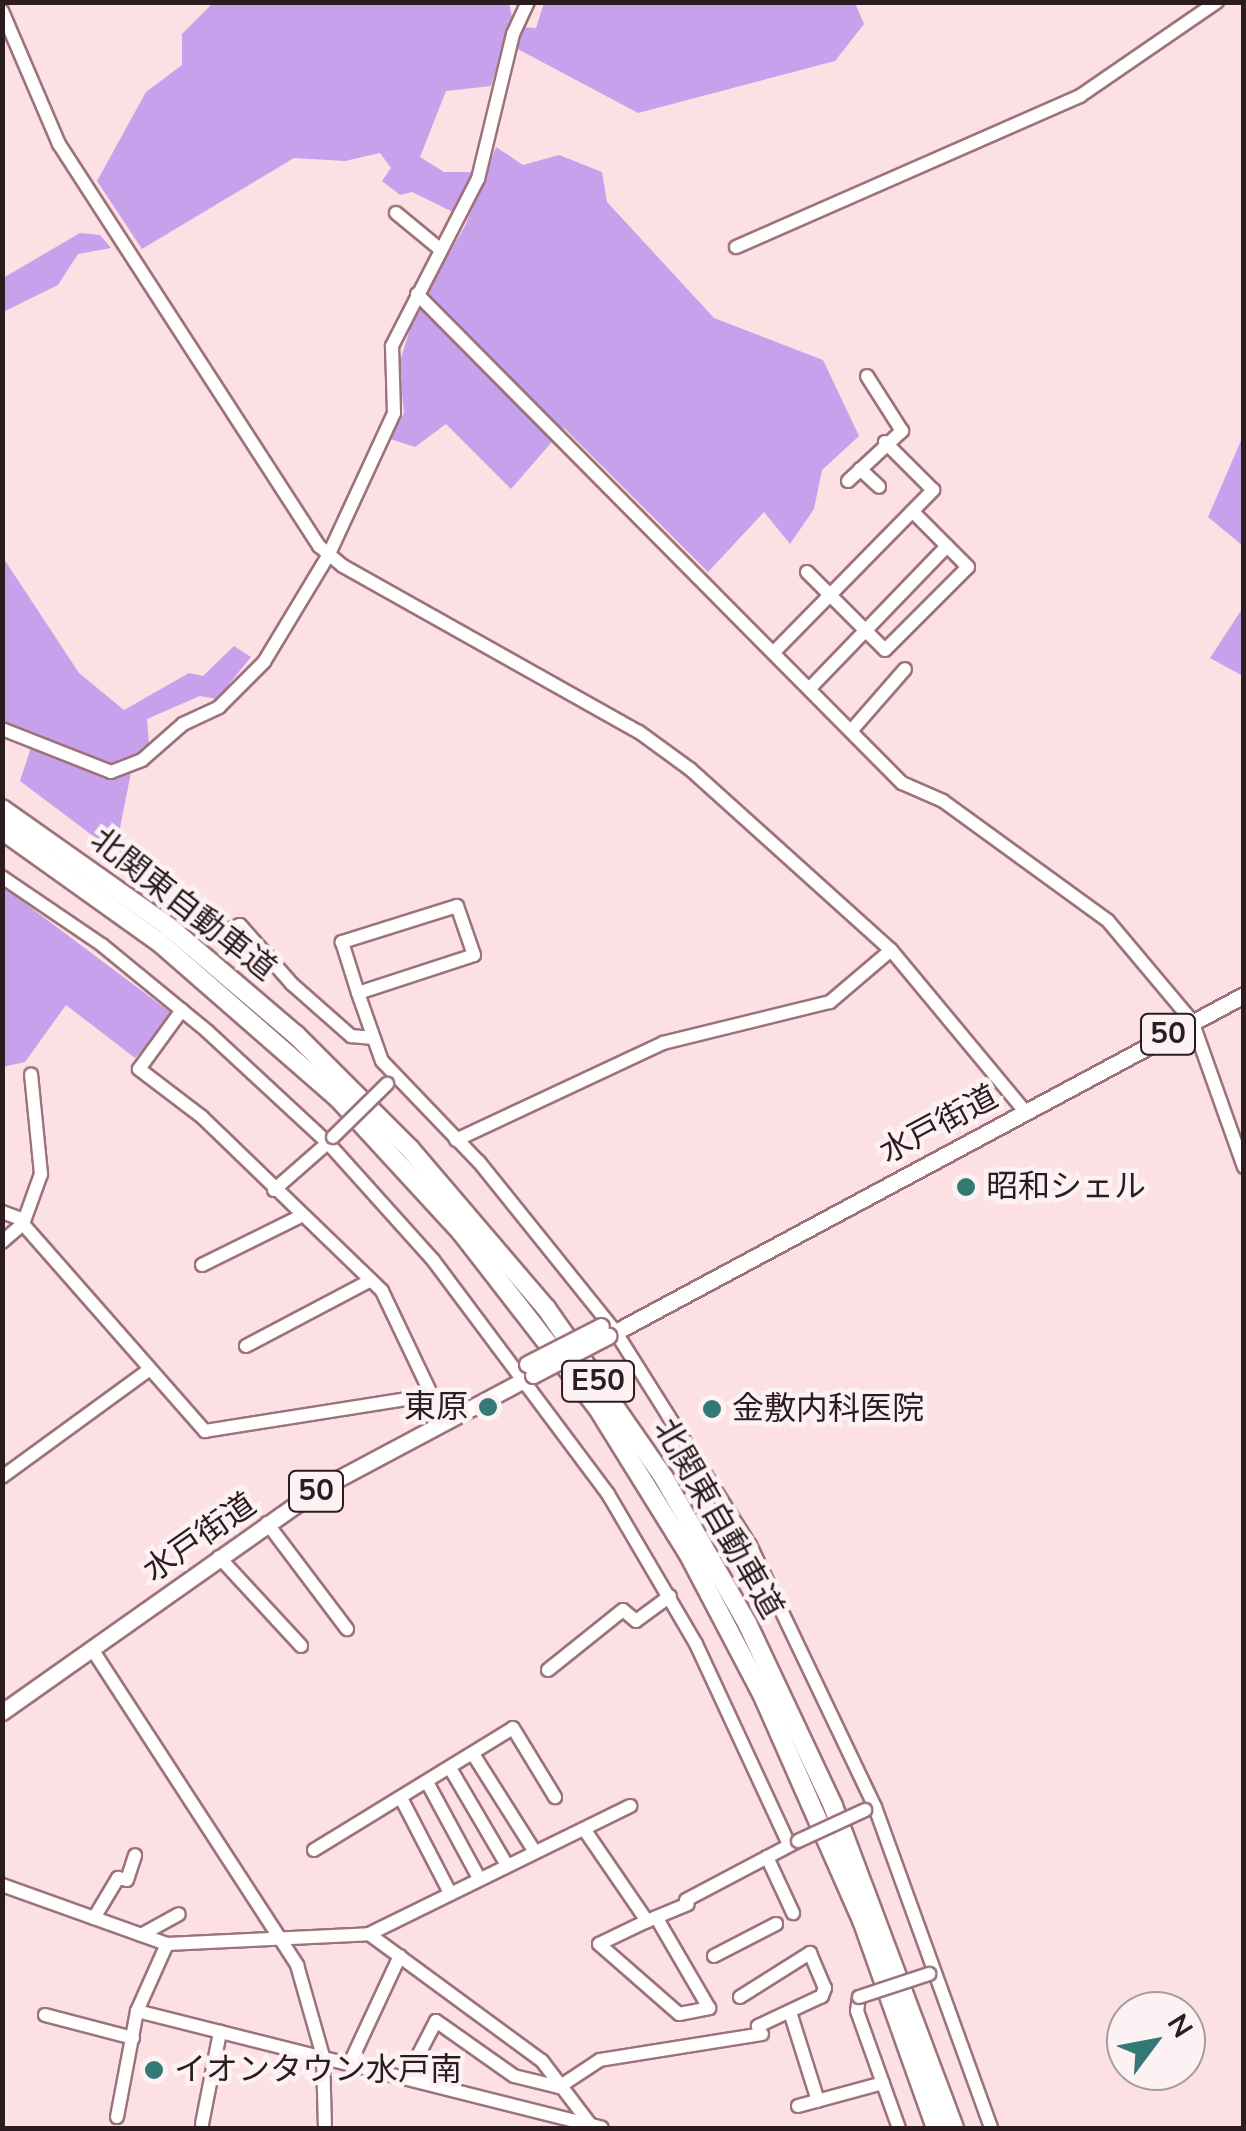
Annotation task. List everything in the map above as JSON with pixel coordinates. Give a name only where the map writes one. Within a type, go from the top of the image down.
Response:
[{"type":"highway","name":"北関東自動車道","points":[[2,809],[169,927],[296,1034],[476,1223],[567,1337],[664,1478],[772,1676],[877,1914],[954,2128]]},
{"type":"highway","name":"北関東自動車道","points":[[2,830],[214,985],[338,1098],[462,1233],[596,1407],[688,1554],[764,1698],[862,1920],[936,2128]]},
{"type":"main road","name":"水戸街道","points":[[2,1712],[267,1524],[526,1371],[661,1304],[1244,995]]},
{"type":"street","points":[[2,730],[110,772],[127,768],[248,683],[328,556],[394,412],[388,361],[417,294],[478,180],[513,34],[528,2]]},
{"type":"street","points":[[736,247],[1080,96],[1217,2]]},
{"type":"street","points":[[2,11],[58,144],[328,556],[666,750],[890,950],[1024,1110]]},
{"type":"street","points":[[396,212],[441,250]]},
{"type":"street","points":[[417,294],[902,783],[943,801],[1092,906],[1192,1021],[1244,1167]]},
{"type":"street","points":[[848,481],[885,442],[902,431],[867,376]]},
{"type":"street","points":[[775,651],[933,490],[885,442]]},
{"type":"street","points":[[860,469],[880,487]]},
{"type":"street","points":[[807,572],[885,650],[968,566],[912,511]]},
{"type":"street","points":[[810,688],[947,546]]},
{"type":"street","points":[[850,731],[905,669]]},
{"type":"street","points":[[2,877],[182,1010],[331,1140],[526,1371],[670,1596],[794,1842]]},
{"type":"street","points":[[358,993],[474,955],[458,906],[342,942],[358,993],[373,1038],[390,1081],[456,1140],[608,1329],[750,1546],[870,1808],[992,2128]]},
{"type":"street","points":[[224,932],[240,925],[292,984],[350,1036],[373,1038]]},
{"type":"street","points":[[456,1140],[664,1044],[830,1002],[890,950]]},
{"type":"street","points":[[182,1010],[139,1069],[202,1117],[299,1217],[391,1303],[443,1419]]},
{"type":"street","points":[[2,1242],[23,1222],[41,1174],[32,1074]]},
{"type":"street","points":[[274,1190],[390,1081]]},
{"type":"street","points":[[2,1212],[23,1222],[205,1431],[433,1394]]},
{"type":"street","points":[[202,1264],[299,1217]]},
{"type":"street","points":[[246,1346],[370,1280]]},
{"type":"street","points":[[4,1473],[148,1370]]},
{"type":"street","points":[[267,1524],[347,1629]]},
{"type":"street","points":[[220,1557],[301,1646]]},
{"type":"street","points":[[548,1670],[623,1610],[636,1621],[670,1596]]},
{"type":"street","points":[[92,1649],[282,1935],[306,1987],[324,2056],[325,2128]]},
{"type":"street","points":[[314,1850],[514,1728],[555,1797]]},
{"type":"street","points":[[473,1754],[535,1852]]},
{"type":"street","points":[[450,1768],[506,1865]]},
{"type":"street","points":[[427,1782],[479,1878]]},
{"type":"street","points":[[401,1798],[450,1893]]},
{"type":"street","points":[[2,1885],[167,1944],[282,1935],[369,1934],[630,1806]]},
{"type":"street","points":[[584,1828],[652,1919],[709,2008],[679,2014],[599,1944],[652,1919],[687,1902],[794,1842],[870,1808]]},
{"type":"street","points":[[94,1918],[118,1878],[127,1880],[135,1854]]},
{"type":"street","points":[[768,1857],[793,1913]]},
{"type":"street","points":[[141,1935],[179,1914]]},
{"type":"street","points":[[714,1956],[776,1924]]},
{"type":"street","points":[[369,1934],[542,2061],[560,2088],[596,2126]]},
{"type":"street","points":[[116,2117],[137,2011],[167,1944]]},
{"type":"street","points":[[407,2077],[436,2021],[514,2076],[560,2088],[600,2060],[760,2030],[825,1988],[810,1954],[740,1997]]},
{"type":"street","points":[[350,2063],[400,1956]]},
{"type":"street","points":[[898,2128],[857,2011],[859,1997],[933,1973]]},
{"type":"street","points":[[137,2011],[596,2126]]},
{"type":"street","points":[[790,2012],[818,2101]]},
{"type":"street","points":[[45,2015],[133,2038]]},
{"type":"street","points":[[202,2124],[220,2032]]},
{"type":"street","points":[[798,2106],[883,2082]]},
{"type":"shaded area","points":[[213,3],[509,3],[512,17],[491,86],[446,91],[420,157],[444,172],[474,172],[455,213],[412,192],[400,195],[382,181],[391,168],[380,153],[345,161],[294,158],[142,249],[97,181],[146,92],[182,65],[182,34]]},
{"type":"shaded area","points":[[544,3],[855,3],[864,24],[835,61],[638,113],[514,47],[520,27],[536,28]]},
{"type":"shaded area","points":[[496,147],[523,165],[559,155],[602,172],[607,202],[714,318],[823,360],[859,436],[822,470],[814,509],[790,544],[764,512],[708,572],[564,428],[511,489],[446,424],[415,447],[390,439],[404,413],[399,364],[416,310],[465,226]]},
{"type":"shaded area","points":[[80,233],[100,235],[111,248],[78,254],[58,285],[3,312],[3,278]]},
{"type":"shaded area","points":[[1243,436],[1243,546],[1208,517]]},
{"type":"shaded area","points":[[2,556],[79,673],[124,710],[189,673],[203,676],[234,646],[251,657],[217,699],[200,696],[147,719],[149,745],[134,757],[120,828],[137,869],[20,781],[34,738],[3,725]]},
{"type":"shaded area","points":[[1244,609],[1243,676],[1210,658]]},
{"type":"shaded area","points":[[2,886],[174,1015],[135,1058],[66,1005],[25,1062],[3,1067]]},
{"type":"place","name":"昭和シェル","points":[[966,1187]]},
{"type":"place","name":"東原","points":[[488,1407]]},
{"type":"place","name":"金敷内科医院","points":[[712,1409]]},
{"type":"place","name":"イオンタウン水戸南","points":[[154,2070]]}]
